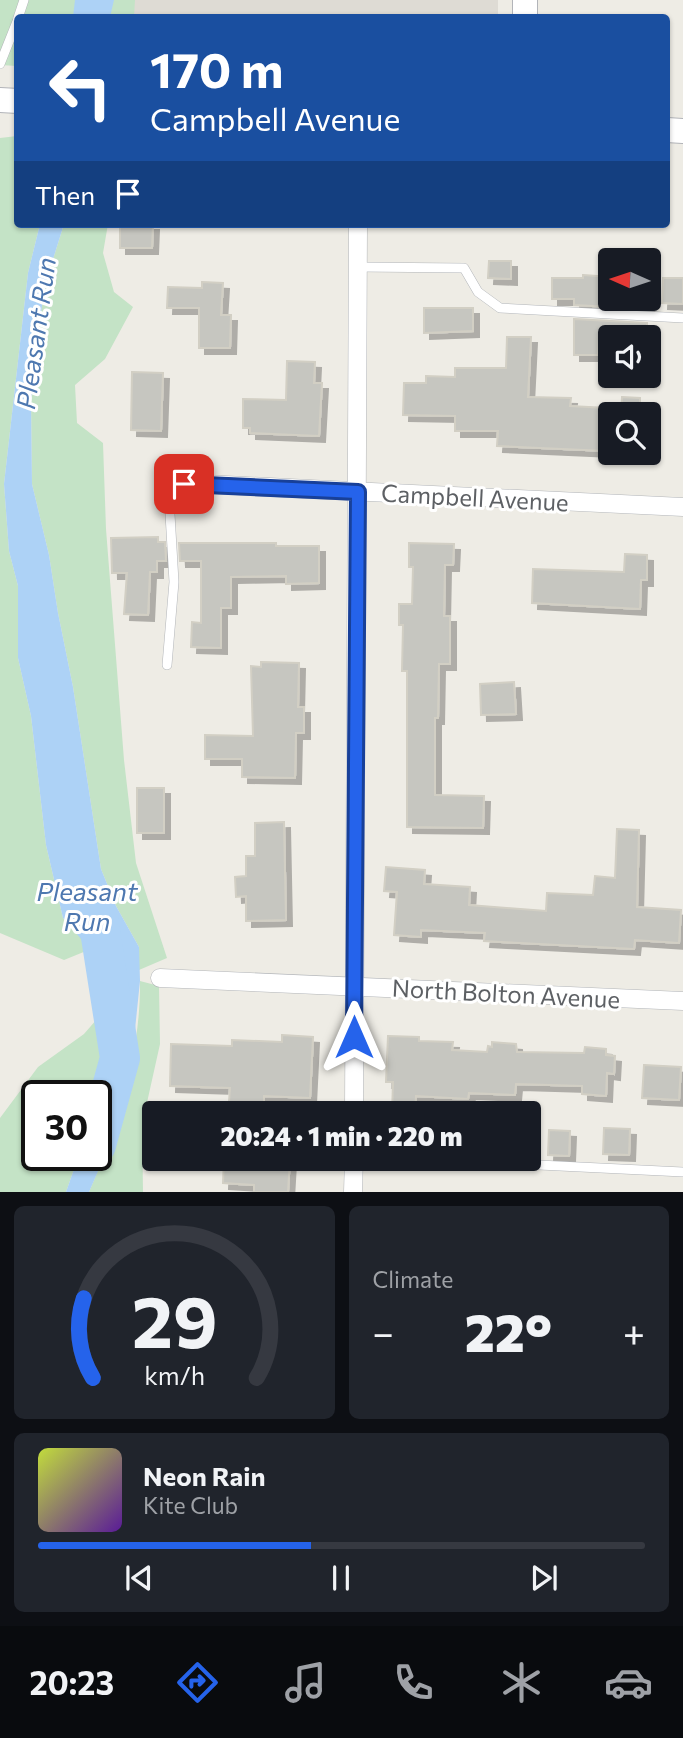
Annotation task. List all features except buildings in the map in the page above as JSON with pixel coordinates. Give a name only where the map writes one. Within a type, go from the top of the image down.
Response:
[{"type":"street","points":[[354,1101],[358,228]]},
{"type":"street","name":"Campbell Avenue","points":[[184,484],[683,507]]},
{"type":"street","name":"North Bolton Avenue","points":[[160,978],[683,1001]]},
{"type":"street","points":[[354,1171],[354,1192]]},
{"type":"lane","points":[[0,64],[14,28]]},
{"type":"lane","points":[[358,267],[464,268],[478,292],[500,308],[683,318]]},
{"type":"lane","points":[[167,665],[174,582],[170,514],[172,497],[184,484]]},
{"type":"lane","points":[[541,1165],[683,1172]]},
{"type":"shaded area","points":[[100,0],[498,0],[498,14],[98,14]]},
{"type":"green space","points":[[0,0],[78,0],[78,14],[14,14],[14,66],[0,65]]},
{"type":"green space","points":[[100,0],[135,0],[134,14],[98,14]]},
{"type":"green space","points":[[14,136],[14,228],[39,228],[28,273],[4,484],[9,551],[18,586],[18,658],[31,716],[46,845],[63,918],[91,949],[64,960],[0,933],[0,138]]},
{"type":"green space","points":[[63,228],[107,228],[103,253],[114,292],[133,307],[105,359],[75,385],[77,423],[103,443],[106,529],[124,760],[136,863],[167,958],[139,970],[139,947],[116,906],[101,869],[73,687],[49,555],[32,484],[31,401],[44,288]]},
{"type":"green space","points":[[140,981],[159,986],[160,1044],[147,1101],[142,1101],[143,1192],[89,1192],[97,1171],[112,1171],[112,1133],[132,1062]]},
{"type":"green space","points":[[117,996],[106,1080],[28,1080],[38,1067],[84,1034]]},
{"type":"green space","points":[[21,1090],[21,1171],[73,1171],[66,1192],[0,1192],[0,1118]]},
{"type":"water","points":[[75,0],[114,0],[111,14],[73,14]]},
{"type":"water","name":"Pleasant Run","points":[[39,228],[63,228],[44,288],[31,401],[32,484],[49,555],[73,687],[101,869],[116,906],[139,947],[140,981],[133,1049],[126,1091],[112,1131],[112,1080],[107,1080],[117,996],[101,962],[63,918],[46,845],[31,716],[18,658],[18,586],[9,551],[4,484],[28,273]]},
{"type":"water","name":"Pleasant Run","points":[[73,1171],[98,1171],[89,1192],[66,1192]]},
{"type":"waterway","name":"Pleasant Run","points":[[98,918],[120,1058],[112,1087]]},
{"type":"route","points":[[184,484],[358,492],[354,1037]]}]
